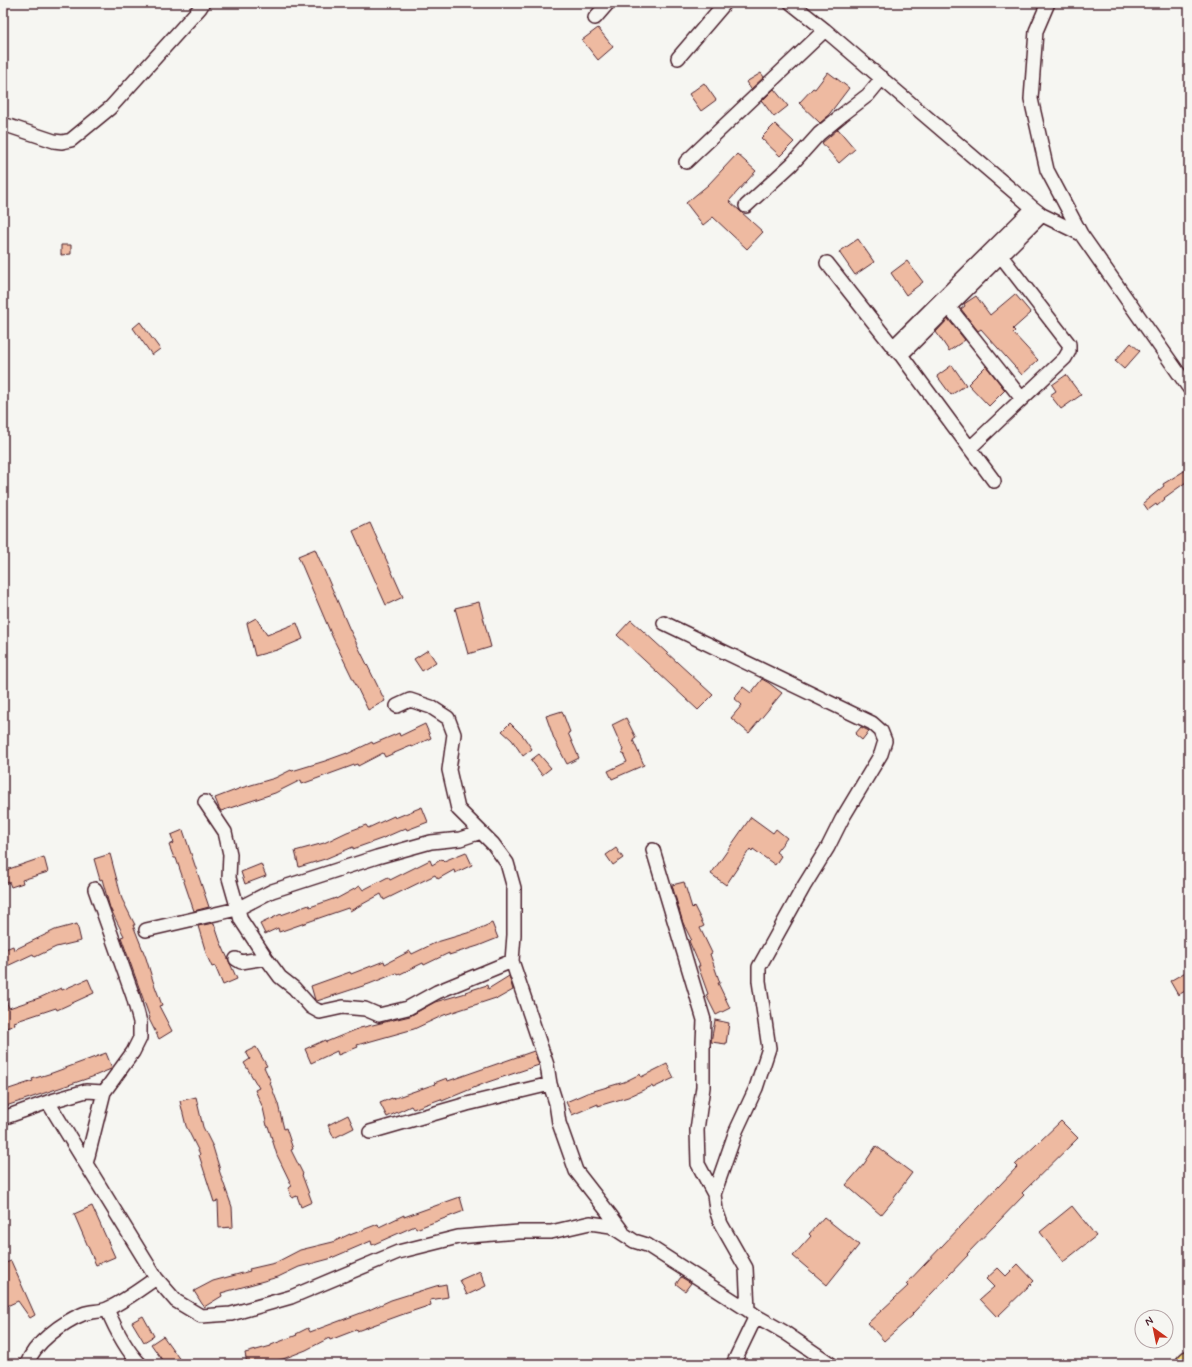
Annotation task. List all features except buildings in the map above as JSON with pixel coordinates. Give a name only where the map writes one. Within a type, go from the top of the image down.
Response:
[{"type":"street","points":[[3,124],[54,141],[62,142],[71,140],[110,108],[203,3]]},
{"type":"street","points":[[595,18],[608,3]]},
{"type":"street","points":[[678,58],[725,3]]},
{"type":"street","points":[[791,3],[825,30],[1038,211],[1081,234]]},
{"type":"street","points":[[1048,3],[1036,31],[1032,99],[1046,170],[1081,234],[1189,388]]},
{"type":"street","points":[[686,162],[825,30]]},
{"type":"street","points":[[746,206],[792,164],[819,134],[842,114],[868,95],[882,78]]},
{"type":"street","points":[[897,351],[949,307],[1001,256],[1038,211]]},
{"type":"street","points":[[897,351],[1038,211]]},
{"type":"street","points":[[970,448],[1066,358],[1069,351],[1069,344],[1001,256]]},
{"type":"street","points":[[827,263],[897,351],[994,482]]},
{"type":"street","points":[[949,307],[1022,400]]},
{"type":"street","points":[[664,623],[872,723],[881,731],[885,741],[881,754],[842,819],[828,847],[804,886],[759,967],[759,981],[769,1048],[756,1088],[736,1131],[714,1194]]},
{"type":"street","points":[[397,706],[410,700],[431,707],[448,718],[454,734],[449,770],[458,809],[493,844],[507,863],[514,888],[514,935],[512,961],[547,1065],[550,1084],[556,1102],[559,1123],[576,1171],[624,1234]]},
{"type":"street","points":[[205,802],[225,832],[230,854],[229,878],[241,920],[280,977],[294,988],[311,1007],[320,1012],[343,1008],[365,1009],[379,1016],[408,1008],[437,992],[512,961]]},
{"type":"street","points":[[146,930],[237,909],[272,891],[377,856],[431,842],[460,839],[481,832]]},
{"type":"street","points":[[653,850],[704,1020],[703,1087],[697,1130],[698,1164],[714,1194],[716,1210],[721,1224],[746,1268],[752,1313],[733,1364]]},
{"type":"street","points":[[86,1164],[104,1092],[140,1038],[140,1022],[133,996],[95,889]]},
{"type":"street","points":[[236,959],[241,962],[266,958]]},
{"type":"street","points":[[370,1132],[467,1104],[550,1084]]},
{"type":"street","points":[[3,1118],[48,1102],[86,1091],[104,1092]]},
{"type":"street","points":[[48,1102],[156,1278],[176,1301],[201,1316],[231,1314],[291,1298],[398,1252],[458,1237],[519,1232],[551,1232],[590,1223],[611,1226],[634,1241],[647,1245],[784,1332],[830,1364]]},
{"type":"street","points":[[27,1364],[30,1357],[41,1343],[66,1322],[84,1314],[107,1309],[132,1295],[156,1278]]},
{"type":"street","points":[[107,1309],[119,1335],[133,1357],[140,1364]]}]
